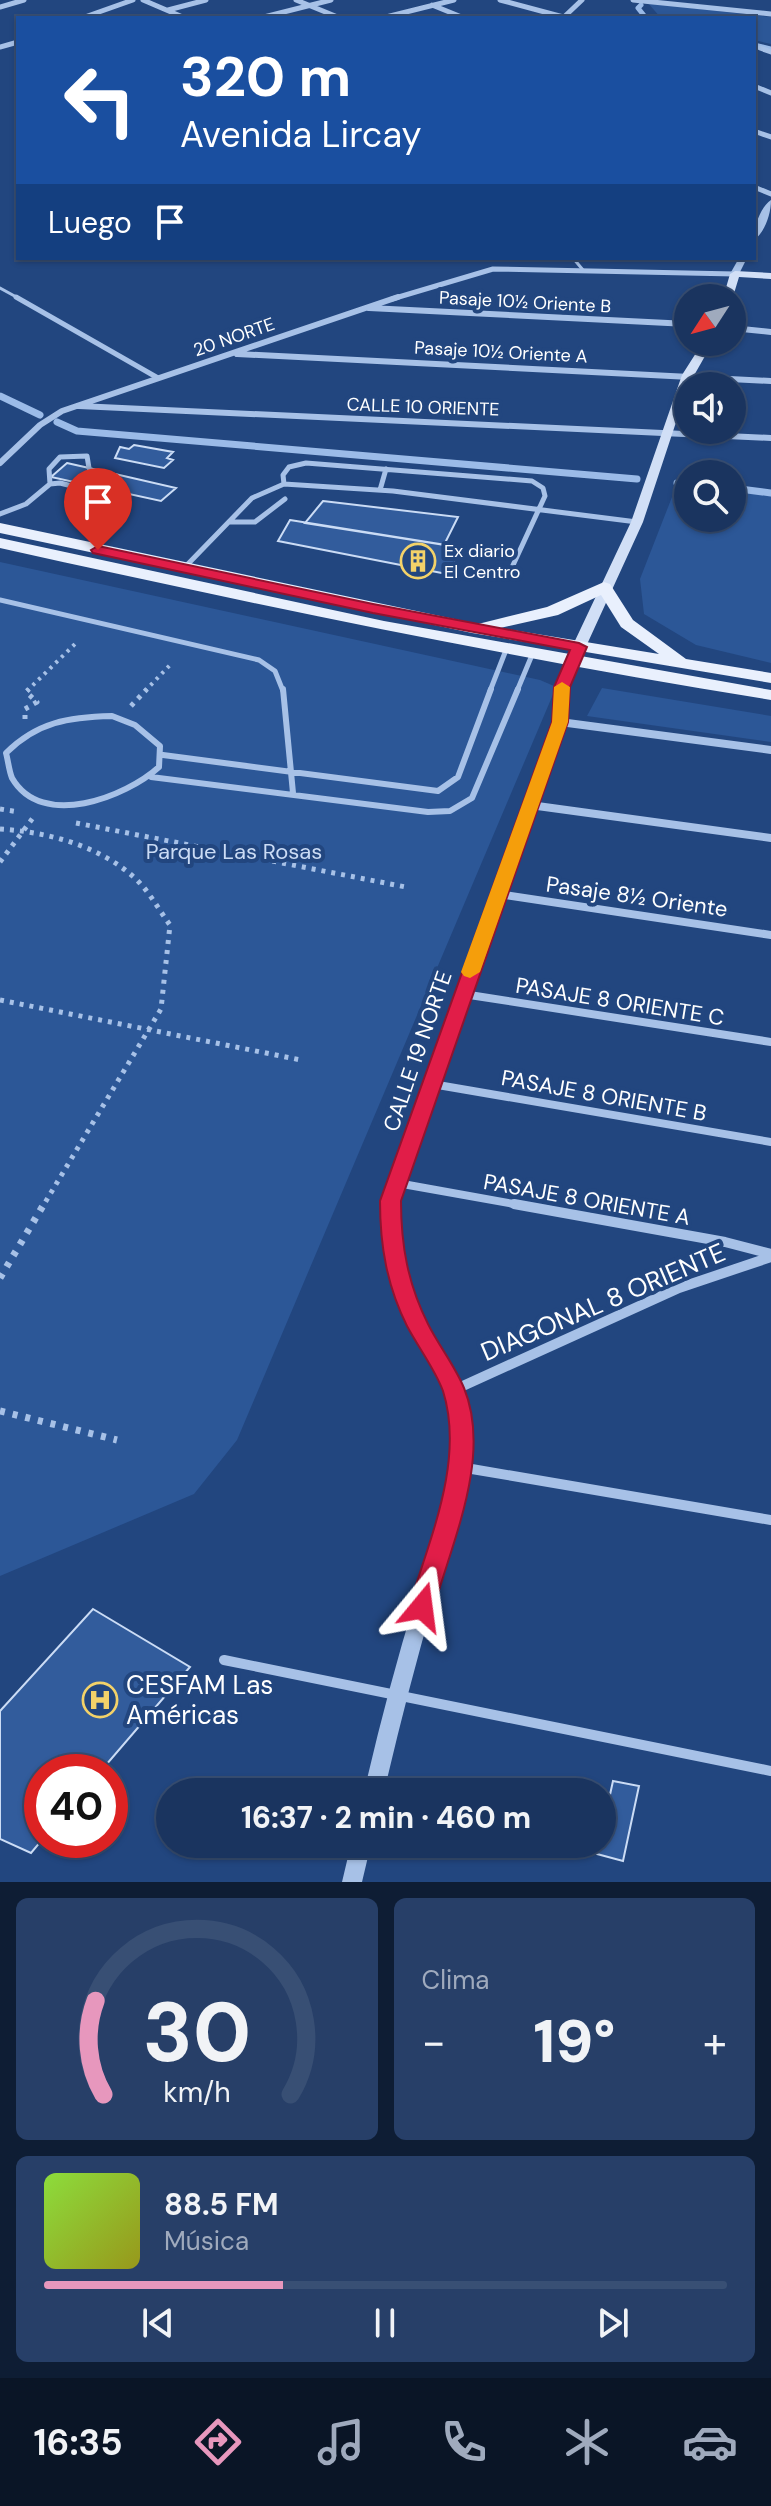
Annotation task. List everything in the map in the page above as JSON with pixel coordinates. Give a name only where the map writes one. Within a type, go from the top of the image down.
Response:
[{"type":"main road","points":[[732,284],[735,274],[771,276]]},
{"type":"main road","name":"CALLE 19 NORTE","points":[[571,664],[604,587],[637,522],[674,416]]},
{"type":"main road","points":[[0,528],[472,628],[771,678]]},
{"type":"main road","points":[[0,543],[283,607],[571,664],[771,695]]},
{"type":"main road","points":[[472,628],[552,611],[604,587],[627,623],[685,664]]},
{"type":"street","points":[[10,0],[22,1]]},
{"type":"street","points":[[88,16],[133,0]]},
{"type":"street","points":[[143,0],[180,16]]},
{"type":"street","points":[[166,10],[206,0]]},
{"type":"street","points":[[296,0],[335,16]]},
{"type":"street","points":[[268,16],[331,0]]},
{"type":"street","points":[[390,16],[454,0]]},
{"type":"street","points":[[500,0],[562,16]]},
{"type":"street","points":[[567,16],[582,0]]},
{"type":"street","points":[[633,0],[771,14]]},
{"type":"street","points":[[0,7],[22,1]]},
{"type":"street","points":[[432,5],[459,16]]},
{"type":"street","points":[[760,48],[771,52]]},
{"type":"street","points":[[756,233],[770,208]]},
{"type":"street","points":[[735,274],[742,260]]},
{"type":"street","name":"20 NORTE","points":[[0,463],[40,425],[74,406],[362,308],[493,269],[735,274]]},
{"type":"street","name":"Pasaje 10½ Oriente B","points":[[362,308],[674,323]]},
{"type":"street","points":[[746,329],[771,332]]},
{"type":"street","name":"Pasaje 10½ Oriente A","points":[[229,353],[674,374]]},
{"type":"street","name":"Pasaje 10½ Oriente A","points":[[746,379],[771,381]]},
{"type":"street","name":"CALLE 10 ORIENTE","points":[[74,406],[771,438]]},
{"type":"street","name":"CALLE 19 NORTE","points":[[377,1778],[459,1467],[463,1440],[454,1390],[417,1324],[396,1270],[388,1220],[396,1183],[560,722],[562,687],[571,664]]},
{"type":"street","points":[[560,722],[771,750]]},
{"type":"street","points":[[530,805],[771,838]]},
{"type":"street","name":"Pasaje 8½ Oriente","points":[[498,894],[771,935]]},
{"type":"street","name":"PASAJE 8 ORIENTE C","points":[[463,994],[771,1042]]},
{"type":"street","name":"PASAJE 8 ORIENTE B","points":[[431,1084],[771,1142]]},
{"type":"street","name":"PASAJE 8 ORIENTE A","points":[[396,1183],[725,1242],[771,1256]]},
{"type":"street","name":"DIAGONAL 8 ORIENTE","points":[[454,1390],[679,1288],[771,1256]]},
{"type":"street","points":[[459,1467],[771,1520]]},
{"type":"street","points":[[224,1660],[771,1771]]},
{"type":"street","points":[[352,1882],[358,1858]]},
{"type":"lane","points":[[575,260],[583,270]]},
{"type":"lane","points":[[0,288],[158,378]]},
{"type":"lane","points":[[50,484],[47,475],[50,466],[60,457],[87,456],[89,468]]},
{"type":"lane","points":[[284,484],[283,475],[296,464],[532,481],[543,488],[545,496],[508,576]]},
{"type":"lane","points":[[380,490],[386,469]]},
{"type":"lane","points":[[0,514],[26,504],[50,484],[71,484],[111,496],[116,500],[98,550]]},
{"type":"lane","points":[[183,569],[252,498],[284,484],[380,490],[637,522]]},
{"type":"lane","points":[[231,522],[245,525],[260,521],[285,499]]},
{"type":"lane","points":[[0,600],[259,660],[275,671],[283,686],[293,793]]},
{"type":"lane","points":[[163,755],[151,777],[137,787],[100,801],[46,803],[23,793],[7,774],[6,753],[24,732],[54,720],[119,719],[150,735],[163,755],[429,792],[444,788],[458,777],[506,650]]},
{"type":"lane","points":[[151,777],[439,813],[472,798],[532,655]]},
{"type":"path","points":[[24,732],[25,709],[37,702],[26,692],[77,642]]},
{"type":"path","points":[[119,719],[172,663]]},
{"type":"path","points":[[0,862],[22,829],[46,803]]},
{"type":"path","points":[[0,809],[50,818]]},
{"type":"path","points":[[66,821],[406,887]]},
{"type":"path","points":[[0,829],[22,829],[74,842],[133,877],[170,925],[161,1009],[0,1278]]},
{"type":"path","points":[[0,1000],[301,1060]]},
{"type":"path","points":[[0,1411],[117,1440]]},
{"type":"green space","points":[[648,3],[771,17],[771,44],[756,40],[756,16],[659,16]]},
{"type":"green space","points":[[746,488],[771,493],[771,663],[696,645],[644,614],[640,579],[674,492],[674,532],[746,532]]},
{"type":"green space","name":"Parque Las Rosas","points":[[0,562],[540,680],[554,686],[554,692],[237,1440],[194,1494],[0,1576]]},
{"type":"green space","points":[[602,688],[771,716],[771,742],[587,716]]},
{"type":"building","points":[[134,445],[173,452],[167,458],[173,460],[164,468],[115,458],[120,447],[129,449]]},
{"type":"building","points":[[67,463],[176,488],[161,501],[51,477]]},
{"type":"building","points":[[323,501],[458,517],[444,545],[305,523]]},
{"type":"building","name":"Ex diario El Centro","points":[[290,520],[453,546],[457,576],[278,541]]},
{"type":"building","points":[[93,1609],[190,1667],[115,1754],[24,1754],[24,1850],[0,1839],[0,1711]]},
{"type":"building","points":[[616,1782],[639,1786],[623,1861],[612,1858],[616,1858]]},
{"type":"waterway","points":[[641,5],[638,8],[644,16]]},
{"type":"waterway","points":[[756,45],[771,49]]},
{"type":"waterway","points":[[0,396],[40,415]]},
{"type":"waterway","points":[[57,422],[77,431],[637,479]]},
{"type":"waterway","points":[[746,490],[771,493]]},
{"type":"slow traffic","points":[[470,972],[560,722],[562,687]]},
{"type":"place","name":"Ex diario El Centro","points":[[418,561]]},
{"type":"place","name":"CESFAM Las Américas","points":[[100,1700]]},
{"type":"route","points":[[98,550],[373,609],[579,647],[562,687],[560,722],[391,1201],[388,1220],[396,1270],[417,1324],[454,1390],[463,1440],[455,1491],[422,1607]]}]
